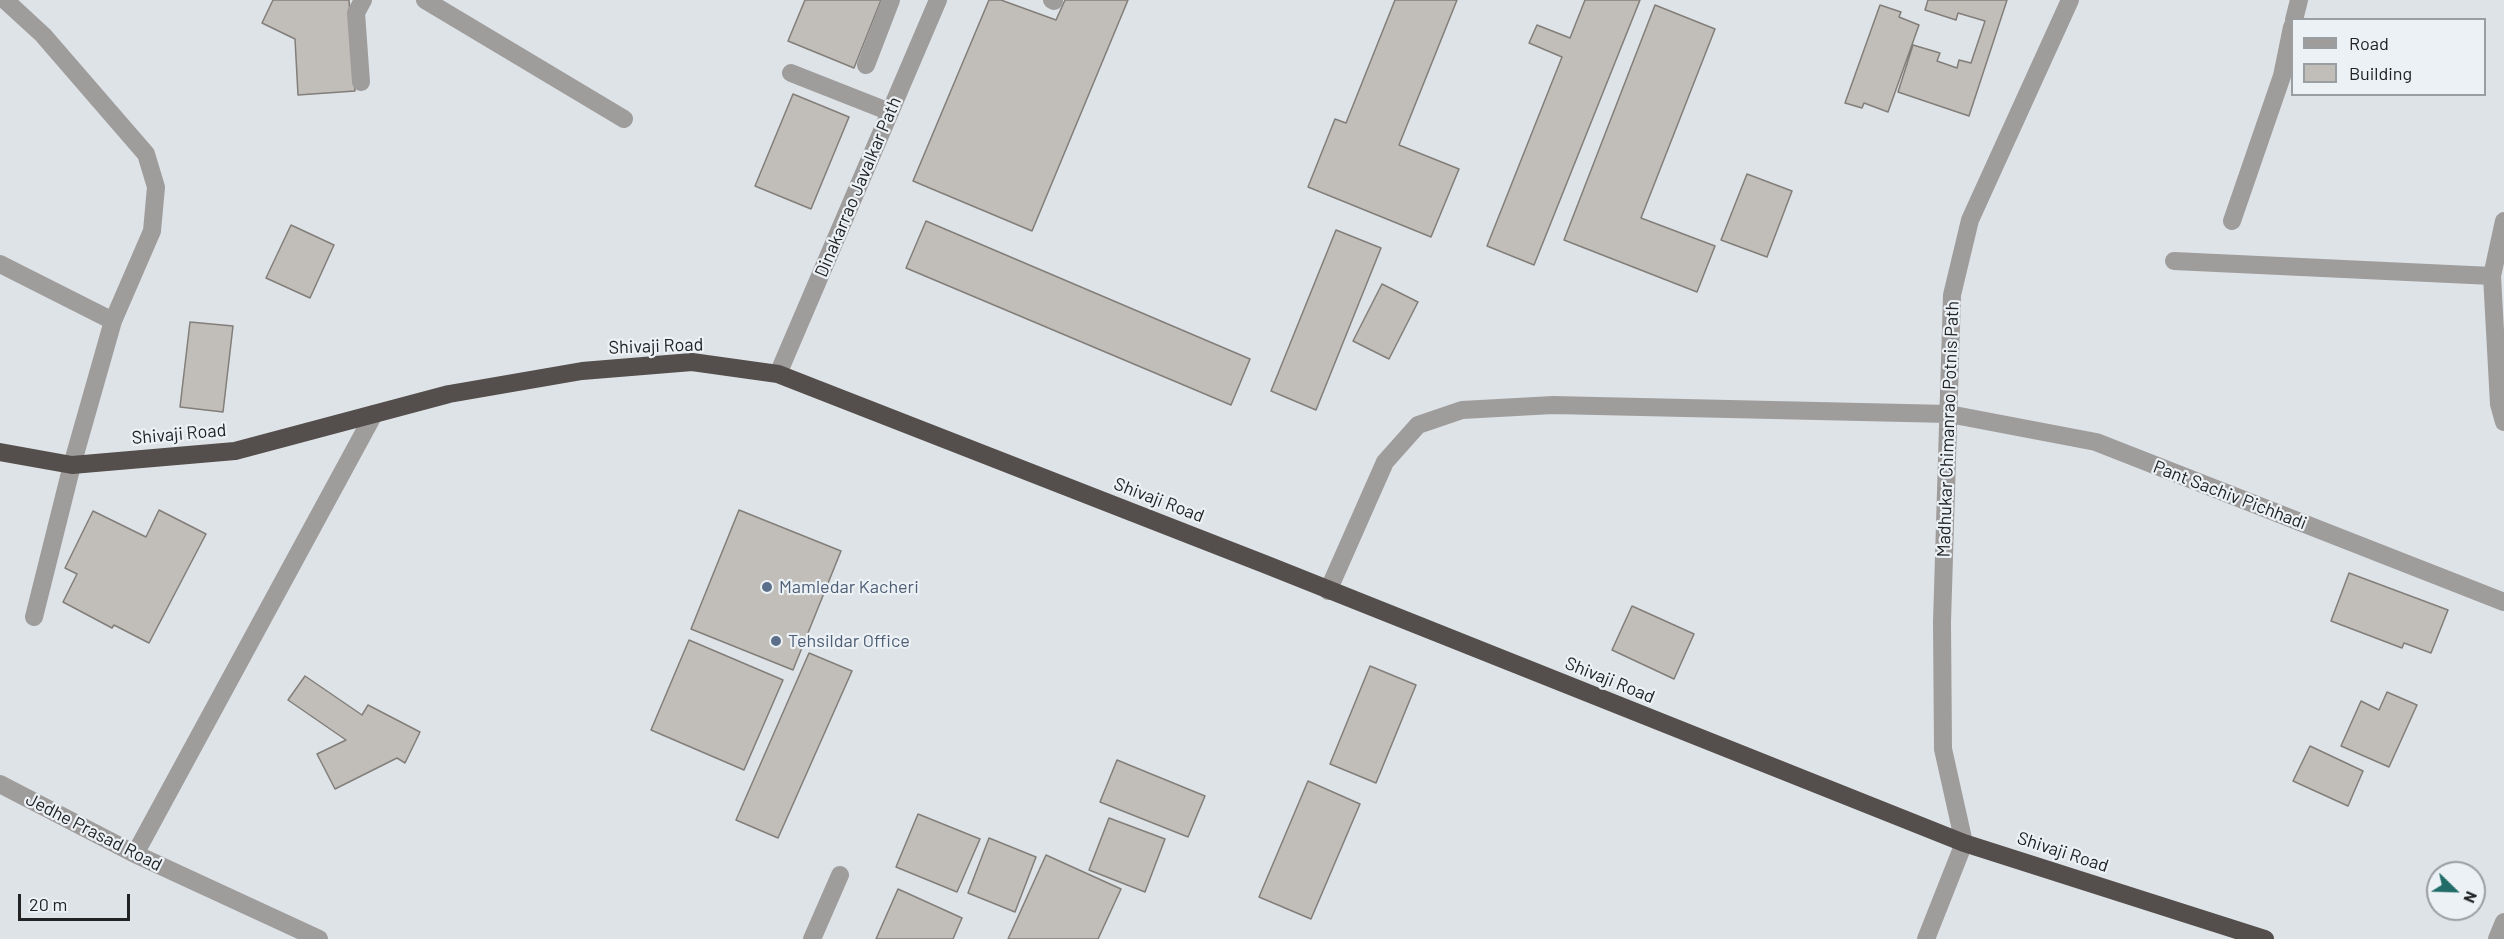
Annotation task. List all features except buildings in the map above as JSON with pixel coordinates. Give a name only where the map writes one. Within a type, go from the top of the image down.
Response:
[{"type":"highway","name":"Shivaji Road","points":[[0,452],[72,465],[235,451],[449,394],[582,371],[692,362],[778,374],[1964,843],[2265,939]]},
{"type":"street","points":[[5,0],[43,35],[146,154],[156,187],[152,231],[113,321],[72,465],[33,616]]},
{"type":"street","points":[[361,82],[356,13],[363,0]]},
{"type":"street","points":[[425,0],[624,118]]},
{"type":"street","points":[[866,65],[891,0]]},
{"type":"street","name":"Dinakarrao Javalkar Path","points":[[778,374],[938,0]]},
{"type":"street","name":"Madhukar Chimanrao Potnis Path","points":[[1964,843],[1942,749],[1942,622],[1952,295],[1970,220],[2070,0]]},
{"type":"street","points":[[2294,18],[2299,0]]},
{"type":"street","points":[[2232,221],[2282,76],[2291,32]]},
{"type":"street","points":[[791,73],[890,112]]},
{"type":"street","points":[[2504,221],[2492,276],[2499,404],[2504,422]]},
{"type":"street","points":[[2174,261],[2492,276]]},
{"type":"street","points":[[0,264],[113,321]]},
{"type":"street","name":"Pant Sachiv Pichhadi","points":[[1328,591],[1385,462],[1418,425],[1462,410],[1553,405],[1949,414],[2096,442],[2504,602]]},
{"type":"street","points":[[135,854],[374,414]]},
{"type":"street","name":"Jedhe Prasad Road","points":[[0,784],[135,854],[319,939]]},
{"type":"street","points":[[1926,939],[1964,843]]},
{"type":"street","points":[[812,939],[840,874]]},
{"type":"street","points":[[2497,939],[2504,922]]},
{"type":"place","name":"Mamledar Kacheri","points":[[767,587]]},
{"type":"place","name":"Tehsildar Office","points":[[776,641]]}]
